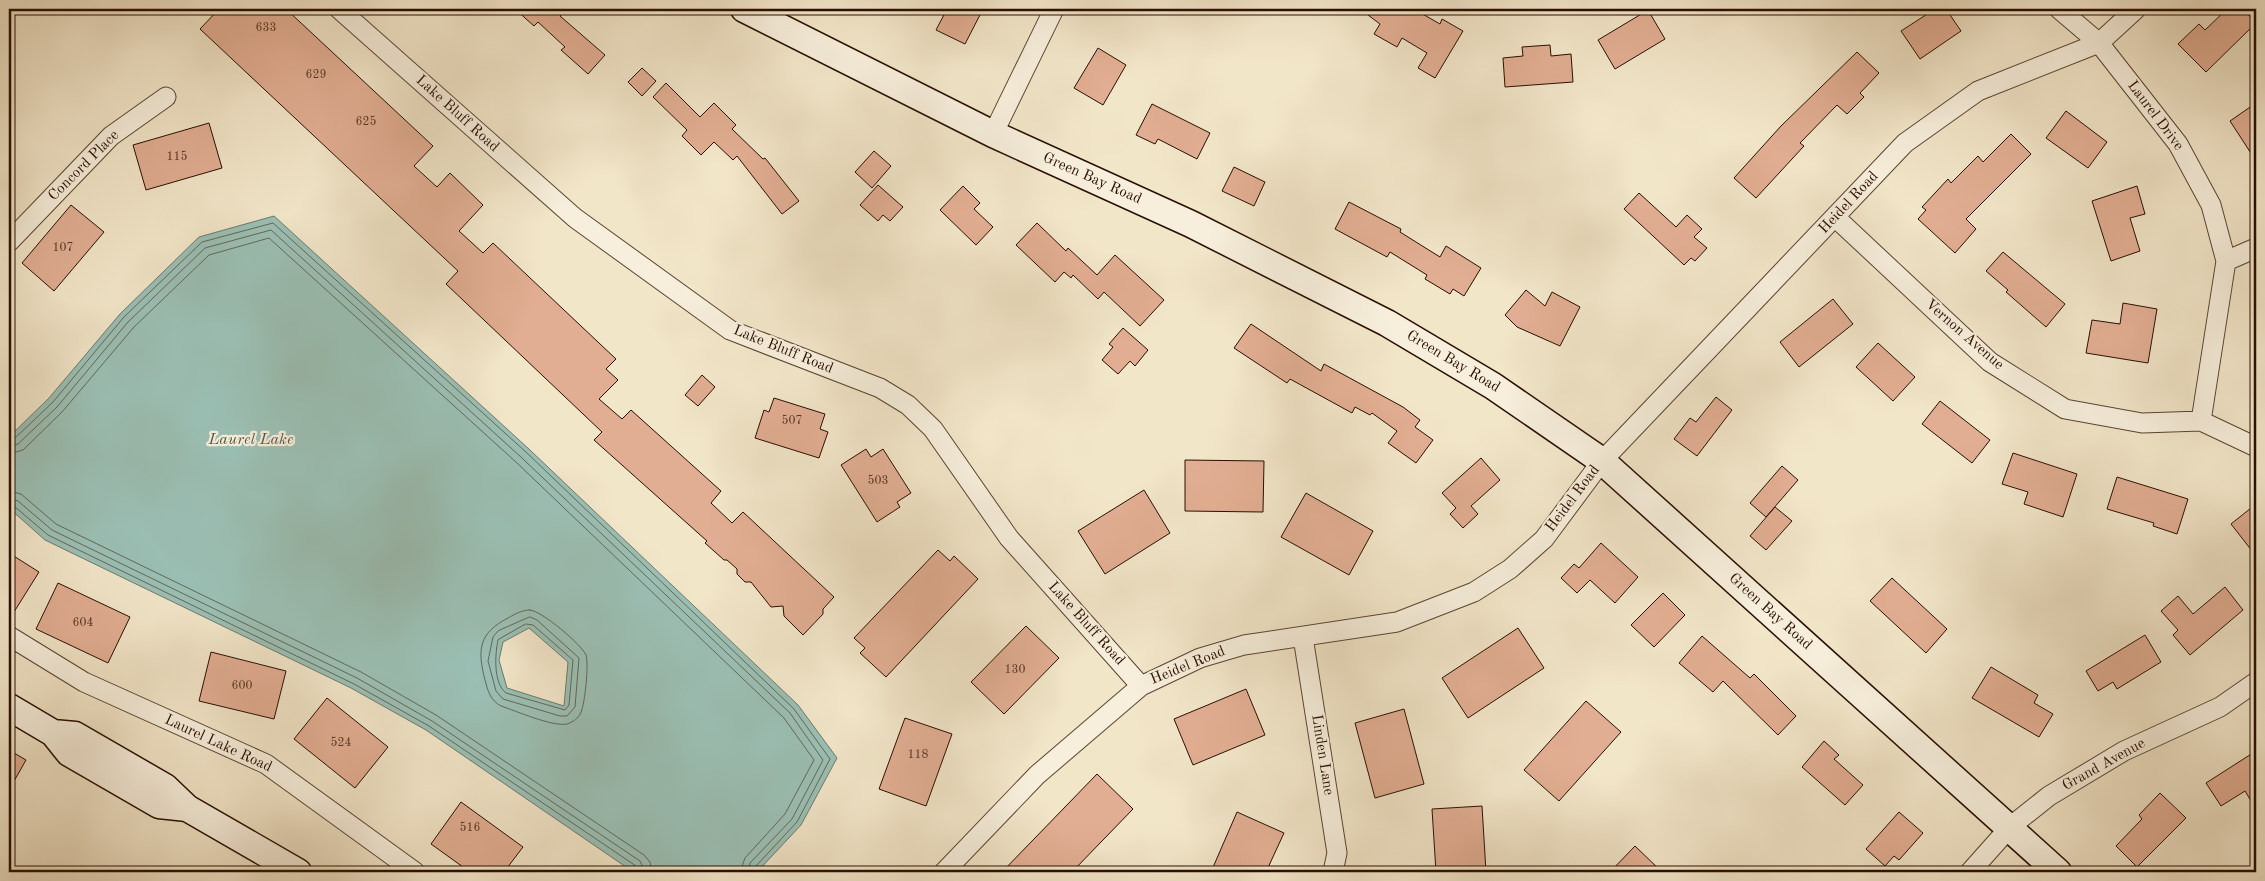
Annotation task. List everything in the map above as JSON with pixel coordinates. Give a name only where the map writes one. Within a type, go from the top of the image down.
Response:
[{"type":"street","name":"Lake Bluff Road","points":[[339,9],[574,218],[730,330],[880,388],[908,405],[932,430],[1009,538],[1141,686]]},
{"type":"street","name":"Green Bay Road","points":[[744,9],[993,134],[1192,224],[1387,323],[1493,386],[1602,461],[2058,872]]},
{"type":"street","points":[[993,134],[1054,9]]},
{"type":"street","name":"Laurel Drive","points":[[2059,9],[2099,43],[2178,144],[2211,205],[2226,261],[2201,421]]},
{"type":"street","name":"Heidel Road","points":[[944,872],[1037,775],[1141,686],[1200,658],[1244,645],[1397,622],[1474,592],[1510,569],[1544,538],[1602,461],[1836,218],[1905,143],[1978,90],[2099,43],[2136,9]]},
{"type":"street","name":"Concord Place","points":[[9,242],[111,136],[166,97]]},
{"type":"street","name":"Vernon Avenue","points":[[1836,218],[1990,362],[2065,409],[2142,423],[2201,421],[2256,447]]},
{"type":"street","points":[[2226,261],[2256,248]]},
{"type":"street","name":"Laurel Lake Road","points":[[9,636],[84,682],[266,764],[415,872]]},
{"type":"street","name":"Linden Lane","points":[[1303,637],[1337,853],[1333,872]]},
{"type":"street","name":"Grand Avenue","points":[[1970,872],[2010,827],[2049,796],[2124,751],[2220,707],[2256,682]]},
{"type":"street","points":[[9,707],[53,733],[75,735],[166,787],[187,808],[298,872]]},
{"type":"water","name":"Laurel Lake","points":[[274,216],[530,450],[798,705],[837,758],[801,825],[757,872],[639,872],[626,867],[426,730],[351,688],[45,540],[9,508],[9,437],[49,398],[120,314],[199,237]],"holes":[[[529,628],[568,662],[564,706],[507,688],[499,660],[503,642]]]},
{"type":"building","points":[[219,9],[286,9],[433,146],[414,166],[437,187],[450,173],[483,205],[459,231],[483,253],[493,243],[616,359],[606,369],[618,380],[599,399],[622,419],[631,410],[721,491],[711,503],[732,523],[743,512],[834,597],[823,609],[823,614],[803,635],[784,616],[783,606],[771,607],[751,582],[745,582],[737,574],[737,569],[705,543],[707,541],[594,440],[602,432],[446,284],[458,271],[200,29]]},
{"type":"building","points":[[515,9],[567,9],[560,16],[605,55],[588,74],[561,50],[565,47],[538,22],[534,26]]},
{"type":"building","points":[[947,9],[983,9],[965,44],[936,30]]},
{"type":"building","points":[[1360,9],[1414,9],[1440,24],[1442,19],[1463,31],[1435,78],[1418,68],[1427,53],[1402,38],[1397,47],[1374,34],[1380,24]]},
{"type":"building","points":[[1935,9],[1946,9],[1961,31],[1920,59],[1901,31]]},
{"type":"building","points":[[2227,9],[2243,9],[2256,23],[2206,72],[2178,44],[2199,24],[2205,30]]},
{"type":"building","points":[[1648,10],[1665,39],[1615,69],[1598,40]]},
{"type":"building","points":[[1550,45],[1551,56],[1571,54],[1573,82],[1505,87],[1503,58],[1523,56],[1522,47]]},
{"type":"building","points":[[1098,48],[1126,65],[1103,105],[1074,88]]},
{"type":"building","points":[[1857,52],[1879,73],[1860,93],[1864,97],[1847,114],[1837,105],[1800,143],[1804,146],[1756,198],[1734,178],[1781,126]]},
{"type":"building","points":[[642,68],[656,81],[642,96],[628,82]]},
{"type":"building","points":[[666,83],[700,117],[714,103],[736,125],[732,129],[763,159],[765,158],[799,201],[782,214],[737,156],[733,160],[714,142],[701,155],[682,136],[687,130],[653,97]]},
{"type":"building","points":[[2256,103],[2256,161],[2230,121]]},
{"type":"building","points":[[1152,104],[1210,133],[1197,159],[1158,139],[1155,144],[1136,135]]},
{"type":"building","points":[[2066,111],[2107,142],[2088,168],[2046,138]]},
{"type":"building","points":[[209,123],[222,168],[146,190],[133,145]]},
{"type":"building","points":[[2011,134],[2031,154],[1966,219],[1976,229],[1955,253],[1918,219],[1926,210],[1922,207],[1948,179],[1951,183],[1978,156],[1983,162]]},
{"type":"building","points":[[874,151],[891,166],[872,188],[855,172]]},
{"type":"building","points":[[1234,167],[1265,182],[1254,206],[1222,191]]},
{"type":"building","points":[[878,185],[903,207],[890,221],[883,215],[878,221],[860,205]]},
{"type":"building","points":[[963,186],[980,203],[974,209],[993,227],[976,245],[940,210]]},
{"type":"building","points":[[2137,186],[2145,214],[2130,218],[2140,251],[2111,261],[2092,201]]},
{"type":"building","points":[[1639,193],[1676,227],[1687,215],[1702,229],[1694,237],[1707,248],[1695,261],[1691,258],[1684,265],[1624,209]]},
{"type":"building","points":[[1349,202],[1401,229],[1400,232],[1440,257],[1446,246],[1481,268],[1464,296],[1453,289],[1450,294],[1425,279],[1427,275],[1390,252],[1387,257],[1335,229]]},
{"type":"building","points":[[71,205],[104,232],[54,291],[22,263]]},
{"type":"building","points":[[1037,223],[1066,251],[1068,248],[1097,275],[1115,255],[1164,300],[1140,326],[1104,292],[1098,299],[1073,275],[1071,278],[1064,272],[1055,282],[1016,245]]},
{"type":"building","points":[[2003,252],[2065,304],[2046,327],[2006,292],[2008,290],[1986,271]]},
{"type":"building","points":[[1526,290],[1545,306],[1552,292],[1580,307],[1560,346],[1517,327],[1505,315]]},
{"type":"building","points":[[1833,299],[1853,324],[1799,367],[1780,342]]},
{"type":"building","points":[[2123,303],[2157,309],[2148,363],[2086,353],[2092,320],[2120,324]]},
{"type":"building","points":[[1251,324],[1321,371],[1324,364],[1403,407],[1420,420],[1415,427],[1433,440],[1416,463],[1388,443],[1397,431],[1372,413],[1370,415],[1355,407],[1352,413],[1290,379],[1287,383],[1234,348]]},
{"type":"building","points":[[1123,328],[1148,350],[1135,366],[1130,361],[1118,374],[1102,360],[1113,347],[1109,344]]},
{"type":"building","points":[[1878,343],[1915,377],[1893,401],[1856,367]]},
{"type":"building","points":[[702,375],[715,387],[698,406],[685,395]]},
{"type":"building","points":[[1716,397],[1732,410],[1697,456],[1674,439],[1690,418],[1696,422]]},
{"type":"building","points":[[774,398],[825,414],[820,429],[828,432],[819,458],[755,438],[764,410],[769,412]]},
{"type":"building","points":[[1940,401],[1990,440],[1972,463],[1922,424]]},
{"type":"building","points":[[866,449],[871,457],[883,449],[911,493],[897,502],[900,507],[877,522],[841,465]]},
{"type":"building","points":[[2013,453],[2077,474],[2063,517],[2024,504],[2028,492],[2002,484]]},
{"type":"building","points":[[1481,458],[1500,480],[1471,506],[1478,514],[1463,528],[1450,514],[1456,508],[1442,493]]},
{"type":"building","points":[[1185,460],[1264,461],[1263,512],[1185,511]]},
{"type":"building","points":[[1782,466],[1798,480],[1766,517],[1750,503]]},
{"type":"building","points":[[2117,477],[2188,499],[2177,534],[2153,526],[2154,523],[2107,509]]},
{"type":"building","points":[[1144,490],[1170,533],[1105,574],[1078,531]]},
{"type":"building","points":[[1306,493],[1373,531],[1349,575],[1281,537]]},
{"type":"building","points":[[2256,504],[2256,556],[2231,524]]},
{"type":"building","points":[[1775,507],[1792,521],[1766,550],[1750,536]]},
{"type":"building","points":[[1601,543],[1638,577],[1615,603],[1590,580],[1577,593],[1561,578],[1574,564],[1579,568]]},
{"type":"building","points":[[938,550],[950,561],[954,556],[978,579],[886,677],[860,653],[865,648],[854,638]]},
{"type":"building","points":[[9,553],[39,572],[9,620]]},
{"type":"building","points":[[1892,578],[1947,629],[1926,653],[1870,601]]},
{"type":"building","points":[[58,583],[130,617],[108,663],[36,629]]},
{"type":"building","points":[[2225,587],[2243,610],[2190,655],[2173,635],[2178,630],[2161,611],[2178,596],[2193,614]]},
{"type":"building","points":[[1663,593],[1685,615],[1654,647],[1631,625]]},
{"type":"building","points":[[1026,626],[1059,658],[1004,714],[971,682]]},
{"type":"building","points":[[1518,628],[1544,668],[1468,718],[1442,678]]},
{"type":"building","points":[[2145,635],[2161,662],[2117,689],[2113,682],[2098,691],[2086,671]]},
{"type":"building","points":[[1702,636],[1750,678],[1754,674],[1796,716],[1778,735],[1723,681],[1713,692],[1679,663]]},
{"type":"building","points":[[211,652],[286,671],[274,719],[199,701]]},
{"type":"building","points":[[1991,667],[2038,695],[2034,703],[2053,714],[2039,737],[1972,698]]},
{"type":"building","points":[[1246,689],[1265,735],[1193,765],[1174,719]]},
{"type":"building","points":[[327,698],[388,747],[355,788],[294,739]]},
{"type":"building","points":[[1586,701],[1621,732],[1559,801],[1524,770]]},
{"type":"building","points":[[1404,709],[1424,784],[1375,798],[1355,723]]},
{"type":"building","points":[[905,718],[952,734],[926,806],[879,789]]},
{"type":"building","points":[[1824,741],[1839,755],[1834,759],[1863,785],[1845,805],[1802,767]]},
{"type":"building","points":[[9,750],[26,760],[9,790]]},
{"type":"building","points":[[2256,751],[2256,809],[2245,791],[2221,806],[2206,783]]},
{"type":"building","points":[[1097,774],[1133,809],[1072,872],[1002,872]]},
{"type":"building","points":[[2160,793],[2186,818],[2137,867],[2116,846],[2142,819],[2139,815]]},
{"type":"building","points":[[461,802],[523,847],[504,872],[470,872],[431,844]]},
{"type":"building","points":[[1482,806],[1486,872],[1436,872],[1432,809]]},
{"type":"building","points":[[1237,812],[1284,833],[1266,872],[1211,872]]},
{"type":"building","points":[[1899,812],[1923,833],[1899,860],[1894,856],[1885,866],[1866,849]]},
{"type":"building","points":[[1635,846],[1662,872],[1610,872]]}]
